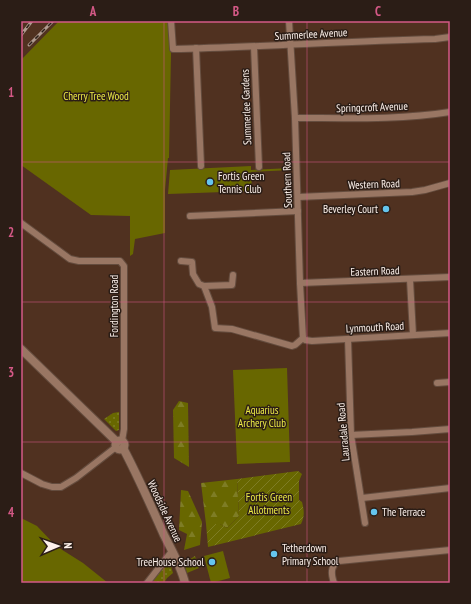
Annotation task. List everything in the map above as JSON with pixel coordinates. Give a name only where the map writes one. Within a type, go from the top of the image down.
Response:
[{"type":"street","name":"Summerlee Avenue","points":[[171,21],[173,49],[254,47],[290,44],[435,39],[450,37]]},
{"type":"street","name":"Southern Road","points":[[289,21],[295,118],[303,338]]},
{"type":"street","name":"Summerlee Gardens","points":[[254,47],[259,167]]},
{"type":"street","points":[[196,48],[201,166]]},
{"type":"street","name":"Springcroft Avenue","points":[[295,118],[371,118],[450,112]]},
{"type":"street","name":"Western Road","points":[[298,197],[412,192],[430,189],[450,182]]},
{"type":"street","points":[[190,216],[298,211]]},
{"type":"street","name":"Fordington Road","points":[[21,223],[70,259],[79,261],[120,262],[124,266],[124,429],[120,445]]},
{"type":"street","points":[[181,261],[192,262],[193,274],[199,284],[204,286],[232,285],[233,275]]},
{"type":"street","name":"Eastern Road","points":[[300,283],[410,280],[450,277]]},
{"type":"street","points":[[410,280],[413,335]]},
{"type":"street","points":[[204,286],[212,307],[215,328],[232,328],[292,346],[303,338]]},
{"type":"street","name":"Lynmouth Road","points":[[303,338],[307,341],[450,333]]},
{"type":"street","name":"Lauradale Road","points":[[348,339],[351,435],[365,523]]},
{"type":"street","name":"Woodside Avenue","points":[[21,349],[120,445],[140,482],[179,564],[185,583]]},
{"type":"street","points":[[437,383],[450,382]]},
{"type":"street","points":[[351,435],[450,429]]},
{"type":"street","points":[[21,473],[31,480],[42,484],[52,487],[62,487],[120,445]]},
{"type":"street","points":[[362,498],[450,488]]},
{"type":"street","points":[[334,583],[332,571],[333,566],[339,561],[450,550]]},
{"type":"street","points":[[146,583],[172,552]]},
{"type":"green space","name":"Cherry Tree Wood","points":[[59,21],[169,21],[171,53],[169,158],[165,190],[165,233],[135,239],[133,254],[130,256],[130,216],[91,215],[21,165],[21,60]]},
{"type":"green space","name":"Fortis Green Tennis Club","points":[[251,166],[251,170],[292,168],[292,170],[251,172],[252,191],[168,194],[170,170]]},
{"type":"green space","name":"Aquarius Archery Club","points":[[287,368],[290,462],[237,464],[233,370]]},
{"type":"green space","points":[[179,401],[188,403],[189,467],[174,458],[173,410]]},
{"type":"green space","points":[[119,412],[119,430],[116,431],[104,419],[113,413]]},
{"type":"green space","name":"Fortis Green Allotments","points":[[298,471],[302,474],[299,481],[299,500],[302,502],[304,513],[301,524],[208,547],[206,524],[220,524],[227,528],[239,516],[237,479]]},
{"type":"green space","points":[[237,479],[239,516],[227,528],[220,524],[206,524],[201,483]]},
{"type":"green space","points":[[181,490],[188,491],[202,522],[200,545],[184,550],[187,534],[179,530]]},
{"type":"green space","points":[[21,518],[37,526],[56,546],[83,563],[108,583],[21,583]]},
{"type":"green space","points":[[223,551],[230,578],[211,583],[204,556]]},
{"type":"green space","points":[[195,556],[199,568],[187,573],[184,563]]},
{"type":"green space","points":[[169,560],[173,573],[164,583],[150,583]]},
{"type":"railway","points":[[21,35],[32,21]]},
{"type":"railway","points":[[29,45],[53,21]]},
{"type":"place","name":"Fortis Green Tennis Club","points":[[210,182]]},
{"type":"place","name":"Beverley Court","points":[[386,209]]},
{"type":"place","name":"The Terrace","points":[[374,512]]},
{"type":"place","name":"Tetherdown Primary School","points":[[274,554]]},
{"type":"place","name":"TreeHouse School","points":[[212,562]]}]
